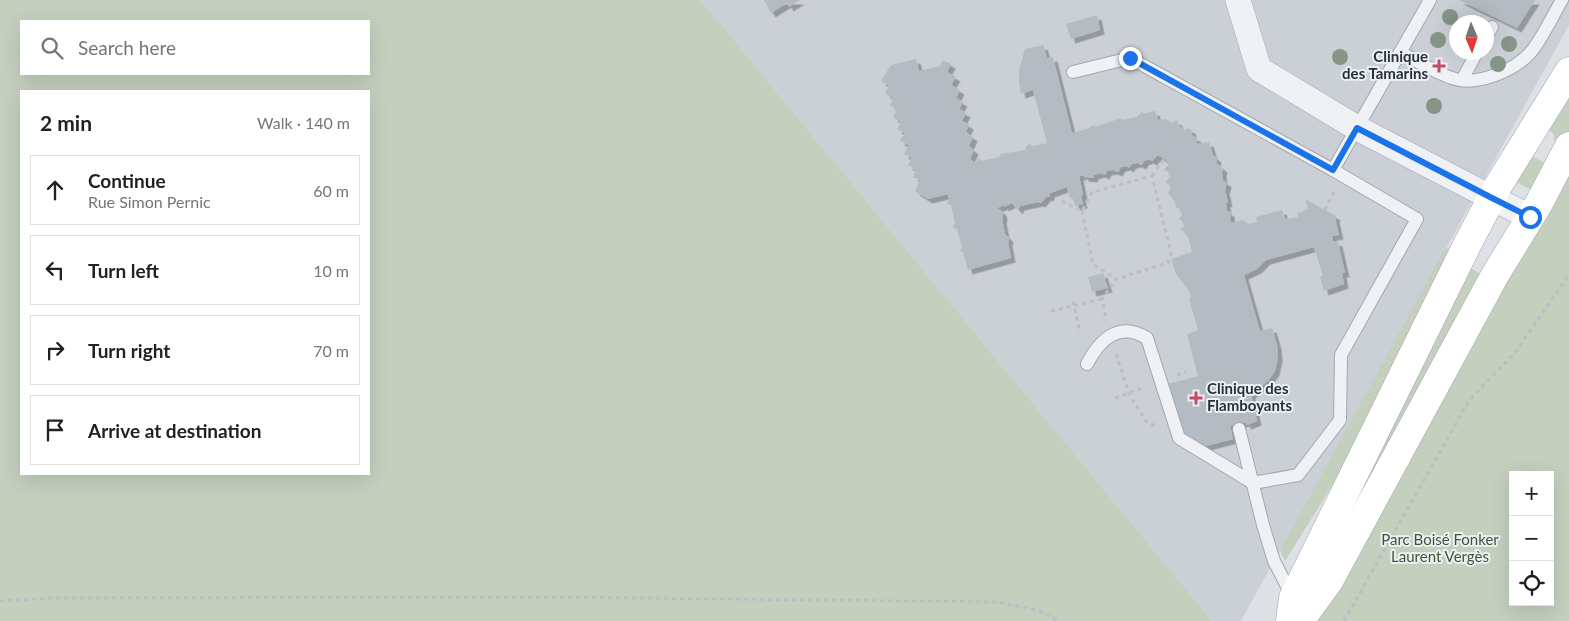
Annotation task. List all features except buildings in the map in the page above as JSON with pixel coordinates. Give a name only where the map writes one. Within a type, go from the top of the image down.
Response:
[{"type":"main road","points":[[1294,613],[1467,245],[1495,192],[1569,71]]},
{"type":"main road","points":[[1294,613],[1328,581],[1495,275],[1534,211],[1569,146]]},
{"type":"street","points":[[1238,0],[1254,52],[1262,54],[1361,121],[1534,211]]},
{"type":"lane","points":[[1400,52],[1454,79],[1477,80],[1497,75],[1516,65],[1530,53],[1562,0]]},
{"type":"lane","points":[[1333,170],[1428,1]]},
{"type":"lane","points":[[1073,72],[1130,58],[1333,170],[1417,219],[1341,355],[1340,420],[1298,475],[1253,483],[1179,438],[1147,338],[1137,332],[1116,333],[1110,336],[1095,348],[1086,364]]},
{"type":"lane","points":[[1462,80],[1473,60]]},
{"type":"lane","points":[[1239,429],[1274,561],[1294,613]]},
{"type":"path","points":[[1116,279],[1093,264],[1082,211],[1092,192],[1152,176],[1164,159]]},
{"type":"path","points":[[1051,311],[1102,299],[1116,279],[1168,263],[1171,253],[1152,176]]},
{"type":"path","points":[[1062,201],[1082,211]]},
{"type":"path","points":[[1344,621],[1470,399],[1514,354],[1569,275]]},
{"type":"path","points":[[1102,299],[1110,336],[1130,396],[1146,421],[1179,438]]},
{"type":"path","points":[[1072,301],[1080,333]]},
{"type":"path","points":[[0,601],[63,598],[548,597],[998,602],[1040,611],[1057,621]]},
{"type":"shaded area","name":"Clinique des Flamboyants","points":[[701,0],[1569,0],[1569,25],[1241,621],[1212,621]]},
{"type":"green space","points":[[0,0],[701,0],[1212,621],[0,621]]},
{"type":"green space","points":[[1569,94],[1569,133],[1555,149],[1554,134],[1548,130]]},
{"type":"green space","points":[[1531,156],[1551,166],[1539,184],[1530,189],[1516,182]]},
{"type":"green space","name":"Parc Boisé Fonker Laurent Vergès","points":[[1569,170],[1569,621],[1316,621],[1353,559]]},
{"type":"green space","points":[[1446,247],[1456,255],[1360,441],[1285,561],[1280,550]]},
{"type":"green space","points":[[1469,267],[1482,275],[1325,560]]},
{"type":"place","name":"Clinique des Tamarins","points":[[1439,66]]},
{"type":"place","name":"Clinique des Flamboyants","points":[[1196,398]]},
{"type":"route","points":[[1130,58],[1333,170],[1357,128],[1530,217]]}]
